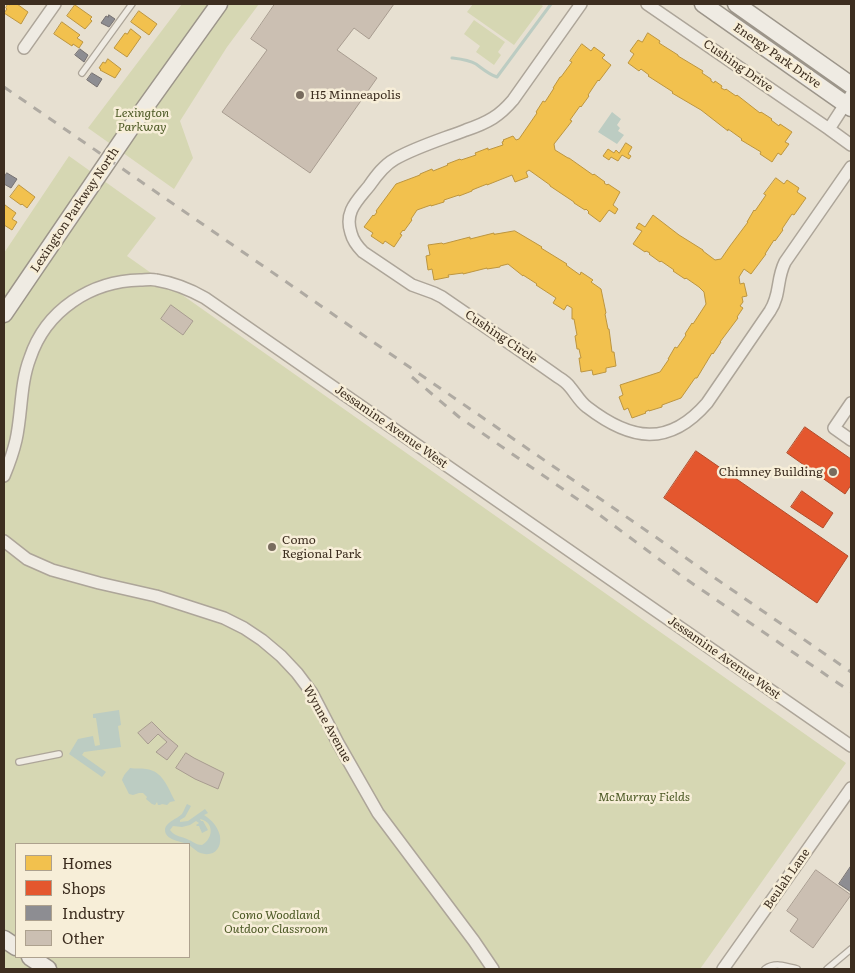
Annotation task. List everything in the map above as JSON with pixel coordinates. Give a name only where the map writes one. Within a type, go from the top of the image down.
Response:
[{"type":"main road","name":"Energy Park Drive","points":[[703,4],[850,101]]},
{"type":"main road","name":"Energy Park Drive","points":[[736,4],[851,85]]},
{"type":"main road","name":"Lexington Parkway North","points":[[4,314],[216,5]]},
{"type":"main road","points":[[4,938],[15,946]]},
{"type":"main road","points":[[32,958],[48,969]]},
{"type":"street","points":[[24,48],[55,4]]},
{"type":"street","name":"Cushing Circle","points":[[581,4],[513,100],[503,110],[481,124],[416,150],[387,164],[354,206],[348,220],[352,237],[362,252],[412,285],[442,297],[547,369],[569,386],[586,407],[612,425],[636,433],[656,434],[673,430],[690,420],[698,412],[707,402],[770,311],[778,296],[780,274],[785,262],[851,166]]},
{"type":"street","name":"Cushing Drive","points":[[647,4],[829,129]]},
{"type":"street","points":[[850,101],[829,129],[851,145]]},
{"type":"street","name":"Jessamine Avenue West","points":[[4,476],[11,460],[16,439],[24,376],[28,363],[37,341],[54,318],[65,307],[80,297],[97,288],[116,282],[154,280],[177,284],[190,289],[213,304],[851,746]]},
{"type":"street","points":[[851,403],[834,428],[851,440]]},
{"type":"street","name":"Wynne Avenue","points":[[4,541],[27,559],[52,570],[156,596],[224,618],[244,628],[281,656],[312,693],[378,813],[493,969]]},
{"type":"street","name":"Beulah Lane","points":[[723,969],[851,788]]},
{"type":"lane","points":[[82,73],[132,4]]},
{"type":"lane","points":[[19,762],[59,754]]},
{"type":"lane","points":[[827,969],[851,949]]},
{"type":"lane","points":[[765,969],[769,966],[780,965],[797,969]]},
{"type":"green space","name":"Lexington Parkway","points":[[182,4],[259,4],[227,47],[180,121],[193,158],[174,189],[88,128]]},
{"type":"green space","points":[[473,4],[540,4],[543,6],[514,45],[467,12]]},
{"type":"green space","points":[[474,20],[505,42],[498,52],[501,55],[494,65],[476,52],[480,46],[464,34]]},
{"type":"green space","name":"Como Regional Park","points":[[69,156],[156,218],[127,256],[846,763],[700,969],[4,969],[4,253]]},
{"type":"shaded area","points":[[612,112],[621,119],[617,125],[620,128],[618,131],[624,135],[617,144],[598,132]]},
{"type":"shaded area","points":[[119,710],[121,725],[118,726],[121,747],[84,752],[82,755],[106,772],[102,777],[69,754],[78,739],[93,736],[95,746],[100,745],[96,718],[93,718],[93,714]]},
{"type":"shaded area","points":[[130,768],[152,770],[157,773],[164,781],[175,801],[167,805],[158,805],[157,802],[155,805],[146,799],[147,797],[143,793],[129,794],[122,780]]},
{"type":"shaded area","points":[[187,804],[191,806],[180,822],[188,821],[205,809],[208,813],[204,815],[214,824],[220,836],[219,846],[215,852],[203,854],[190,846],[190,843],[184,843],[167,836],[165,829],[167,824],[182,814]],"holes":[[[200,819],[208,823],[211,831],[210,835],[202,845],[176,835],[170,830],[173,826],[182,827],[196,821],[199,823],[196,825],[199,826],[202,833],[208,830]]]},
{"type":"building: Homes","points":[[8,4],[17,4],[28,12],[21,24],[4,13]]},
{"type":"building: Homes","points":[[75,5],[92,17],[90,19],[92,21],[85,29],[67,16]]},
{"type":"building: Homes","points":[[139,11],[157,24],[149,35],[131,22]]},
{"type":"building: Homes","points":[[62,22],[80,35],[77,38],[83,42],[79,48],[73,44],[72,46],[54,34]]},
{"type":"building: Homes","points":[[131,29],[141,37],[127,57],[114,48],[125,33],[127,34]]},
{"type":"building: Homes","points":[[648,33],[660,41],[659,43],[703,71],[702,73],[711,81],[714,83],[715,81],[722,86],[721,88],[737,95],[779,126],[780,124],[792,132],[785,142],[789,144],[781,155],[778,153],[772,162],[760,154],[761,152],[741,140],[728,129],[728,131],[701,110],[672,93],[641,69],[639,71],[628,63],[634,54],[630,51],[638,40],[642,42]]},
{"type":"building: Homes","points":[[582,44],[591,51],[594,47],[605,55],[602,58],[611,65],[598,80],[589,96],[570,120],[572,121],[554,144],[555,150],[620,192],[613,205],[618,209],[615,214],[609,210],[600,222],[588,213],[586,209],[574,203],[529,170],[526,172],[528,177],[515,182],[512,175],[444,200],[444,202],[417,210],[412,220],[400,234],[402,235],[394,247],[385,241],[383,244],[371,236],[373,233],[364,227],[396,184],[432,169],[433,171],[460,159],[476,155],[475,153],[488,148],[488,150],[503,145],[503,140],[513,136],[516,140],[519,139],[543,101],[545,102],[560,77],[572,62],[570,61]]},
{"type":"building: Homes","points":[[108,59],[121,69],[115,78],[99,68]]},
{"type":"building: Homes","points":[[626,143],[632,147],[628,154],[631,156],[629,159],[622,155],[618,161],[611,157],[609,160],[603,156],[608,149],[614,153],[616,150],[619,153]]},
{"type":"building: Homes","points":[[776,178],[784,184],[787,180],[799,188],[797,192],[806,198],[794,215],[792,214],[783,230],[751,274],[744,269],[739,277],[740,284],[744,283],[747,296],[742,297],[743,302],[740,306],[743,308],[738,318],[681,398],[632,418],[628,408],[624,410],[619,397],[623,395],[620,385],[660,372],[675,347],[677,348],[706,304],[704,292],[699,287],[660,262],[650,253],[633,244],[642,231],[636,228],[639,223],[645,227],[653,215],[715,260],[721,259],[748,222],[754,210],[766,195],[764,194]]},
{"type":"building: Homes","points":[[19,185],[35,197],[27,208],[10,197]]},
{"type":"building: Homes","points":[[5,205],[16,213],[12,219],[17,222],[12,230],[4,225]]},
{"type":"building: Homes","points":[[515,231],[542,247],[580,275],[581,272],[593,280],[591,282],[601,289],[616,366],[606,368],[606,372],[593,375],[592,370],[581,372],[579,358],[581,358],[579,349],[577,349],[575,336],[577,335],[574,319],[572,319],[572,308],[567,305],[564,310],[553,303],[556,298],[508,264],[463,274],[448,275],[449,277],[434,280],[432,269],[428,270],[426,256],[430,255],[428,245]]},
{"type":"building: Shops","name":"Chimney Building","points":[[805,427],[851,459],[851,485],[845,494],[787,453]]},
{"type":"building: Shops","points":[[696,451],[848,556],[817,603],[664,498]]},
{"type":"building: Shops","points":[[802,491],[833,513],[823,528],[791,507]]},
{"type":"building: Industry","points":[[109,15],[115,19],[109,27],[101,23]]},
{"type":"building: Industry","points":[[80,49],[88,55],[84,62],[75,55]]},
{"type":"building: Industry","points":[[92,73],[102,79],[97,87],[87,80]]},
{"type":"building: Industry","points":[[7,173],[17,179],[11,188],[4,184],[4,178]]},
{"type":"building: Industry","points":[[851,866],[851,892],[839,884]]},
{"type":"building: Other","name":"H5 Minneapolis","points":[[275,4],[394,4],[369,39],[354,28],[337,50],[377,78],[310,173],[222,112],[267,50],[251,39]]},
{"type":"building: Other","points":[[171,305],[193,321],[183,335],[161,319]]},
{"type":"building: Other","points":[[152,722],[178,746],[167,760],[156,752],[167,742],[158,734],[148,744],[138,733]]},
{"type":"building: Other","points":[[186,753],[224,773],[218,789],[176,768]]},
{"type":"building: Other","points":[[816,870],[851,895],[813,948],[790,931],[798,919],[787,911]]},
{"type":"waterway","points":[[452,58],[476,64],[497,77],[551,4]]},
{"type":"railway","points":[[4,87],[851,672]]},
{"type":"railway","points":[[412,377],[459,417],[593,510],[683,577],[851,692]]},
{"type":"place","name":"H5 Minneapolis","points":[[300,95]]},
{"type":"place","name":"Chimney Building","points":[[833,472]]},
{"type":"place","name":"Como Regional Park","points":[[272,547]]},
{"type":"park label","name":"McMurray Fields","points":[[644,797]]},
{"type":"park label","name":"Como Woodland Outdoor Classroom","points":[[276,922]]}]
